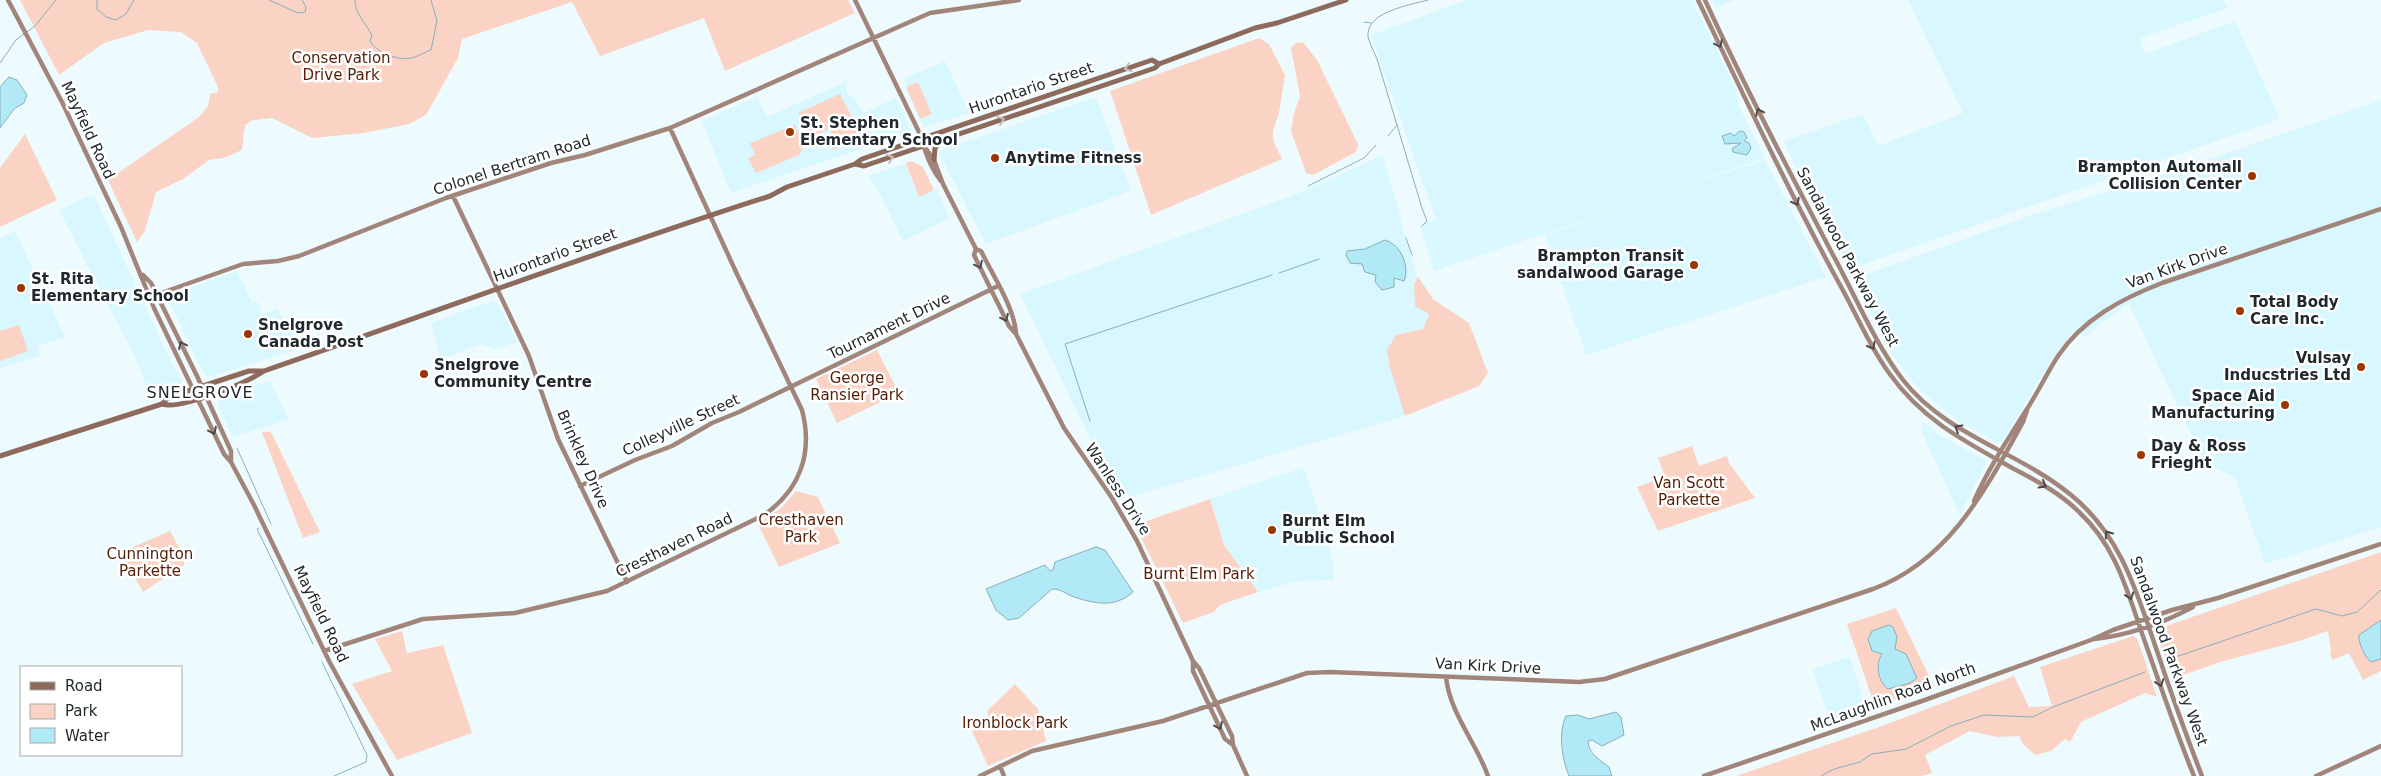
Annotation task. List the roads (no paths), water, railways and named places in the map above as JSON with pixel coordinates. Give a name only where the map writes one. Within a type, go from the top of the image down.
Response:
[{"type":"main road","name":"Mayfield Road","points":[[8,0],[33,46],[121,227],[150,297],[224,454],[231,462],[258,513],[324,651],[392,776]]},
{"type":"main road","points":[[856,0],[924,146]]},
{"type":"main road","name":"Colonel Bertram Road","points":[[150,297],[243,264],[278,261],[299,256],[453,196],[551,163],[585,155],[670,128],[930,13],[1019,0]]},
{"type":"main road","name":"Hurontario Street","points":[[855,164],[864,166],[955,136],[1155,68],[1159,64],[1255,28],[1277,23],[1346,0]]},
{"type":"main road","name":"Sandalwood Parkway West","points":[[1698,0],[1773,159],[1863,331],[1888,372],[1910,400],[1929,418],[1998,460],[2056,492],[2091,523],[2118,565],[2194,776]]},
{"type":"main road","name":"Sandalwood Parkway West","points":[[1705,0],[1784,164],[1848,282],[1871,331],[1915,394],[1930,409],[1953,426],[2060,486],[2092,514],[2107,532],[2123,557],[2202,776]]},
{"type":"main road","name":"Hurontario Street","points":[[162,404],[171,407],[206,396],[250,380],[264,371],[646,235],[770,196],[787,187],[855,164],[862,159],[921,138],[1152,60],[1159,64]]},
{"type":"main road","name":"Cresthaven Road","points":[[324,651],[418,620],[515,613],[596,594],[627,582],[752,522],[782,500],[798,478],[806,447],[806,424],[802,410],[670,128]]},
{"type":"main road","points":[[934,160],[937,145],[955,136]]},
{"type":"main road","name":"Wanless Drive","points":[[924,146],[934,160],[943,184],[976,249],[981,251],[1015,322],[1016,334]]},
{"type":"main road","name":"Wanless Drive","points":[[924,146],[924,152],[934,173],[943,184]]},
{"type":"main road","name":"Brinkley Drive","points":[[453,196],[529,356],[558,439],[627,582]]},
{"type":"main road","name":"Van Kirk Drive","points":[[980,776],[1037,750],[1162,721],[1313,672],[1579,682],[1605,679],[1886,584],[1906,574],[1933,554],[1950,537],[1969,512],[2051,367],[2069,342],[2090,321],[2123,298],[2381,209]]},
{"type":"main road","name":"Wanless Drive","points":[[976,249],[974,255],[991,290],[1009,326],[1016,334],[1064,428],[1112,498],[1137,541],[1193,661],[1200,668],[1232,736],[1233,745],[1248,776]]},
{"type":"main road","name":"Mayfield Road","points":[[141,273],[151,282],[202,386],[231,450],[231,462]]},
{"type":"main road","name":"Tournament Drive","points":[[791,387],[998,286]]},
{"type":"main road","name":"Hurontario Street","points":[[0,456],[162,404],[169,397],[249,370],[264,371]]},
{"type":"main road","name":"Colleyville Street","points":[[580,486],[645,455],[672,446],[712,423],[791,387]]},
{"type":"main road","name":"McLaughlin Road North","points":[[1704,776],[1883,715],[2091,640],[2138,621],[2199,604],[2381,544]]},
{"type":"main road","name":"McLaughlin Road North","points":[[2091,640],[2114,637],[2148,626],[2174,617],[2199,604]]},
{"type":"main road","name":"Wanless Drive","points":[[1193,661],[1193,672],[1225,739],[1233,745]]},
{"type":"main road","points":[[1446,677],[1453,706],[1481,755],[1488,776]]},
{"type":"main road","points":[[2316,776],[2381,746]]},
{"type":"main road","points":[[1000,766],[1004,776]]},
{"type":"water","points":[[9,77],[17,80],[27,95],[24,103],[14,109],[0,128],[0,87]]},
{"type":"water","points":[[1740,131],[1744,132],[1747,138],[1744,141],[1749,143],[1751,148],[1747,155],[1733,152],[1732,149],[1741,143],[1725,144],[1722,136],[1731,133],[1734,136]]},
{"type":"water","points":[[1385,240],[1396,246],[1400,251],[1405,263],[1406,275],[1404,281],[1394,278],[1394,287],[1382,290],[1375,282],[1376,275],[1365,272],[1362,264],[1350,263],[1346,255],[1347,251],[1365,249]]},
{"type":"water","points":[[1096,547],[1105,550],[1133,592],[1126,597],[1119,601],[1098,603],[1052,589],[1019,618],[1008,620],[996,610],[986,589],[1045,565],[1050,571],[1053,570],[1055,562]]},
{"type":"water","points":[[2381,620],[2381,659],[2371,662],[2362,650],[2359,635]]},
{"type":"water","points":[[1889,625],[1893,627],[1897,637],[1895,649],[1906,654],[1917,678],[1910,683],[1888,689],[1882,682],[1878,668],[1882,654],[1872,651],[1868,639],[1872,631]]},
{"type":"water","points":[[1616,712],[1621,717],[1624,735],[1602,746],[1592,740],[1588,741],[1592,753],[1609,767],[1612,776],[1569,776],[1564,762],[1562,746],[1562,730],[1566,716],[1578,715],[1589,719]]},
{"type":"waterway","points":[[0,63],[16,40],[35,26],[56,0]]},
{"type":"waterway","points":[[97,0],[97,9],[106,17],[116,20],[126,14],[134,0]]},
{"type":"waterway","points":[[269,0],[298,13],[305,12],[306,7],[302,0]]},
{"type":"waterway","points":[[355,0],[359,14],[372,36],[370,41],[373,45],[388,55],[406,59],[431,50],[437,21],[431,0]]},
{"type":"waterway","points":[[1422,226],[1427,221],[1377,59],[1368,37],[1369,28],[1381,16],[1400,7],[1428,0]]},
{"type":"waterway","points":[[1364,22],[1371,23]]},
{"type":"waterway","points":[[1388,136],[1397,125]]},
{"type":"waterway","points":[[1308,186],[1364,158],[1376,145]]},
{"type":"waterway","points":[[1406,238],[1412,255]]},
{"type":"waterway","points":[[1279,273],[1319,259]]},
{"type":"waterway","points":[[1090,421],[1065,344],[1272,275]]},
{"type":"waterway","points":[[237,448],[271,524]]},
{"type":"waterway","points":[[259,528],[257,529],[313,644]]},
{"type":"waterway","points":[[2167,660],[2316,609],[2342,616],[2357,612],[2381,590]]},
{"type":"waterway","points":[[322,662],[367,755],[366,762],[334,776]]},
{"type":"waterway","points":[[1821,776],[1834,769],[1860,762],[1872,754],[1906,749],[1951,726],[1984,715],[2033,717],[2053,707],[2145,672]]},
{"type":"place","name":"St. Stephen Elementary School","points":[[790,132]]},
{"type":"place","name":"Anytime Fitness","points":[[995,158]]},
{"type":"place","name":"Brampton Automall Collision Center","points":[[2252,176]]},
{"type":"place","name":"Brampton Transit sandalwood Garage","points":[[1694,265]]},
{"type":"place","name":"St. Rita Elementary School","points":[[21,288]]},
{"type":"place","name":"Total Body Care Inc.","points":[[2240,311]]},
{"type":"place","name":"Snelgrove Canada Post","points":[[248,334]]},
{"type":"place","name":"Vulsay Inducstries Ltd","points":[[2361,367]]},
{"type":"place","name":"Snelgrove Community Centre","points":[[424,374]]},
{"type":"place","name":"Space Aid Manufacturing","points":[[2285,405]]},
{"type":"place","name":"Day & Ross Frieght","points":[[2141,455]]},
{"type":"place","name":"Burnt Elm Public School","points":[[1272,530]]},
{"type":"district","name":"SNELGROVE","points":[[200,392]]},
{"type":"park label","name":"Conservation Drive Park","points":[[341,66]]},
{"type":"park label","name":"George Ransier Park","points":[[857,386]]},
{"type":"park label","name":"Van Scott Parkette","points":[[1689,492]]},
{"type":"park label","name":"Cresthaven Park","points":[[801,528]]},
{"type":"park label","name":"Cunnington Parkette","points":[[150,562]]},
{"type":"park label","name":"Burnt Elm Park","points":[[1199,574]]},
{"type":"park label","name":"Ironblock Park","points":[[1015,723]]}]
